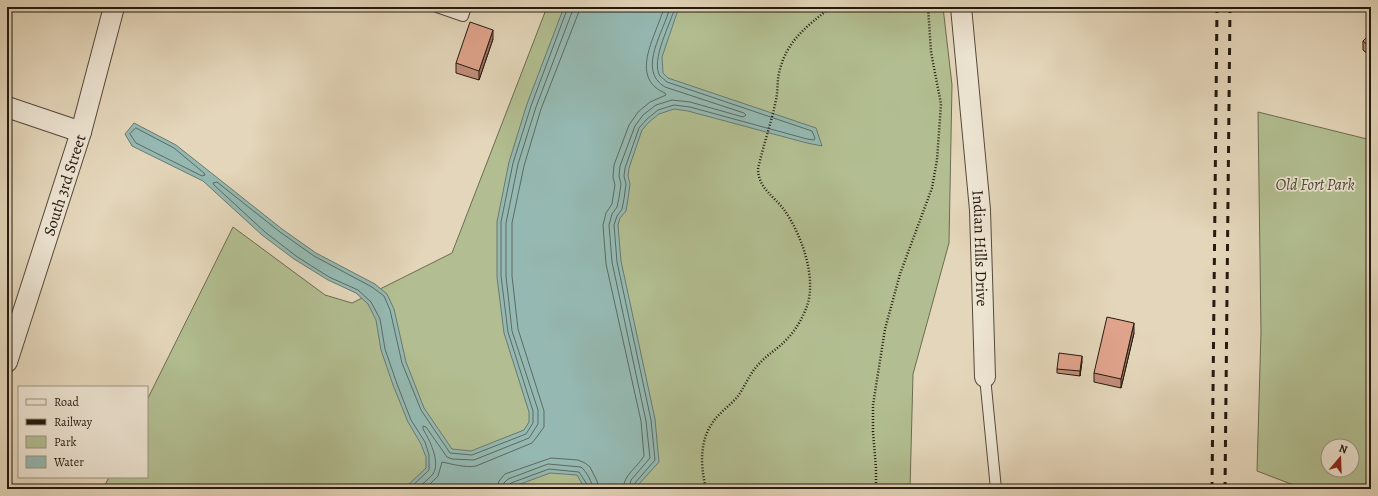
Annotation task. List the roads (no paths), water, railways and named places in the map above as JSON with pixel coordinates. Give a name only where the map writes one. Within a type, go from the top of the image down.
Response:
[{"type":"street","name":"South 3rd Street","points":[[8,356],[81,132],[114,7]]},
{"type":"street","name":"Indian Hills Drive","points":[[961,7],[980,210],[985,377]]},
{"type":"street","points":[[7,107],[81,132]]},
{"type":"lane","points":[[437,7],[463,16],[466,7]]},
{"type":"lane","name":"Indian Hills Drive","points":[[985,377],[996,489]]},
{"type":"water","points":[[564,7],[679,7],[662,57],[663,73],[668,78],[816,128],[822,146],[688,111],[674,109],[659,114],[642,130],[629,168],[628,176],[630,184],[626,211],[620,218],[618,225],[621,261],[655,419],[659,462],[638,485],[638,489],[585,489],[577,475],[550,473],[507,489],[404,489],[426,468],[426,457],[421,444],[408,422],[393,385],[381,350],[376,320],[368,304],[356,293],[328,280],[294,259],[262,235],[203,181],[132,146],[125,134],[134,123],[176,145],[282,229],[316,253],[375,284],[387,294],[394,309],[406,362],[424,408],[452,449],[471,451],[524,430],[529,422],[529,412],[504,333],[497,277],[497,222],[509,162],[527,104]]},
{"type":"railway","points":[[1212,489],[1217,7]]},
{"type":"railway","points":[[1225,489],[1230,7]]},
{"type":"park label","name":"Old Fort Park","points":[[1315,184]]}]
